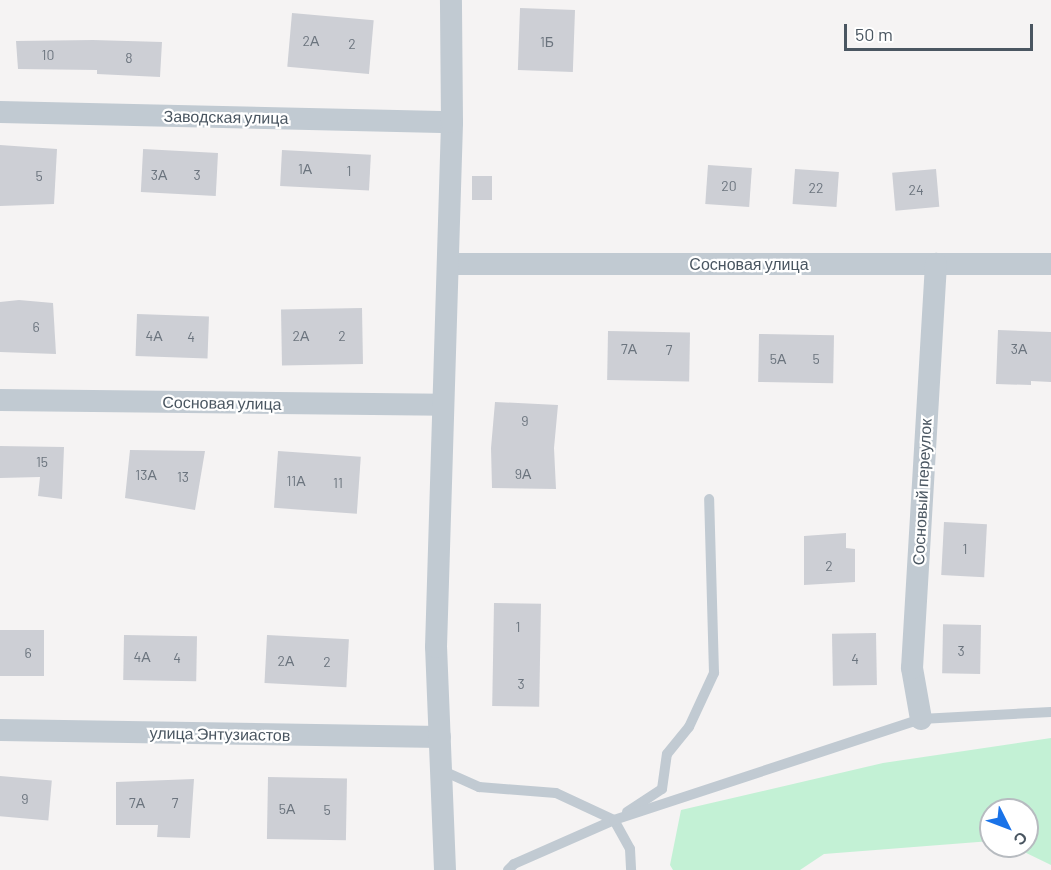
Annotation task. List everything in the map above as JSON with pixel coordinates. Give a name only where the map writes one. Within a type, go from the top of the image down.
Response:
[{"type":"street","points":[[445,870],[436,647],[452,122],[451,0]]},
{"type":"street","name":"Заводская улица","points":[[0,112],[452,122]]},
{"type":"street","name":"Сосновая улица","points":[[448,264],[1051,264]]},
{"type":"street","name":"Сосновый переулок","points":[[921,719],[912,668],[936,264]]},
{"type":"street","name":"Сосновая улица","points":[[0,400],[443,405]]},
{"type":"street","name":"улица Энтузиастов","points":[[0,730],[440,737]]},
{"type":"lane","points":[[614,820],[662,789],[667,754],[689,727],[714,673],[709,499]]},
{"type":"lane","points":[[508,870],[514,864],[614,820],[921,719],[1051,712]]},
{"type":"lane","points":[[441,770],[479,787],[556,793],[614,820],[630,849],[631,870]]},
{"type":"green space","points":[[1051,738],[1051,865],[1037,858],[1039,858],[1039,798],[979,798],[979,842],[824,854],[800,870],[673,870],[670,865],[681,810],[883,763]]},
{"type":"building","points":[[520,8],[575,10],[573,72],[518,70]]},
{"type":"building","points":[[292,13],[374,20],[369,74],[287,67]]},
{"type":"building","points":[[16,41],[162,42],[160,77],[97,74],[97,70],[18,69]]},
{"type":"building","points":[[0,145],[57,149],[54,204],[0,206]]},
{"type":"building","points":[[143,149],[218,153],[216,196],[141,192]]},
{"type":"building","points":[[282,150],[371,155],[369,191],[280,186]]},
{"type":"building","points":[[708,165],[752,168],[749,207],[705,204]]},
{"type":"building","points":[[795,169],[839,172],[836,207],[793,204]]},
{"type":"building","points":[[936,169],[939,207],[895,211],[892,173]]},
{"type":"building","points":[[472,176],[492,176],[492,200],[472,200]]},
{"type":"building","points":[[19,300],[53,303],[56,354],[0,352],[0,302]]},
{"type":"building","points":[[362,308],[363,364],[282,365],[281,309]]},
{"type":"building","points":[[137,314],[209,317],[207,358],[136,356]]},
{"type":"building","points":[[998,330],[1051,332],[1051,382],[1031,381],[1031,385],[996,384]]},
{"type":"building","points":[[608,331],[690,332],[689,381],[607,380]]},
{"type":"building","points":[[759,334],[834,335],[833,383],[758,382]]},
{"type":"building","points":[[495,402],[558,405],[554,448],[556,489],[492,488],[491,448]]},
{"type":"building","points":[[0,446],[64,447],[62,499],[38,496],[40,477],[0,478]]},
{"type":"building","points":[[130,450],[205,451],[195,510],[125,498]]},
{"type":"building","points":[[278,451],[361,457],[357,514],[274,508]]},
{"type":"building","points":[[944,522],[987,524],[984,577],[941,575]]},
{"type":"building","points":[[846,533],[846,548],[855,549],[855,582],[804,585],[804,536]]},
{"type":"building","points":[[494,603],[541,604],[539,707],[492,706]]},
{"type":"building","points":[[943,624],[981,625],[980,674],[942,673]]},
{"type":"building","points":[[0,630],[44,630],[44,676],[0,676]]},
{"type":"building","points":[[876,633],[877,685],[833,686],[832,634]]},
{"type":"building","points":[[124,635],[197,636],[196,681],[123,680]]},
{"type":"building","points":[[267,635],[349,639],[346,687],[264,683]]},
{"type":"building","points":[[0,776],[52,781],[48,820],[0,816]]},
{"type":"building","points":[[268,777],[347,778],[346,840],[267,839]]},
{"type":"building","points":[[194,779],[190,838],[157,837],[158,825],[116,825],[116,782]]}]
